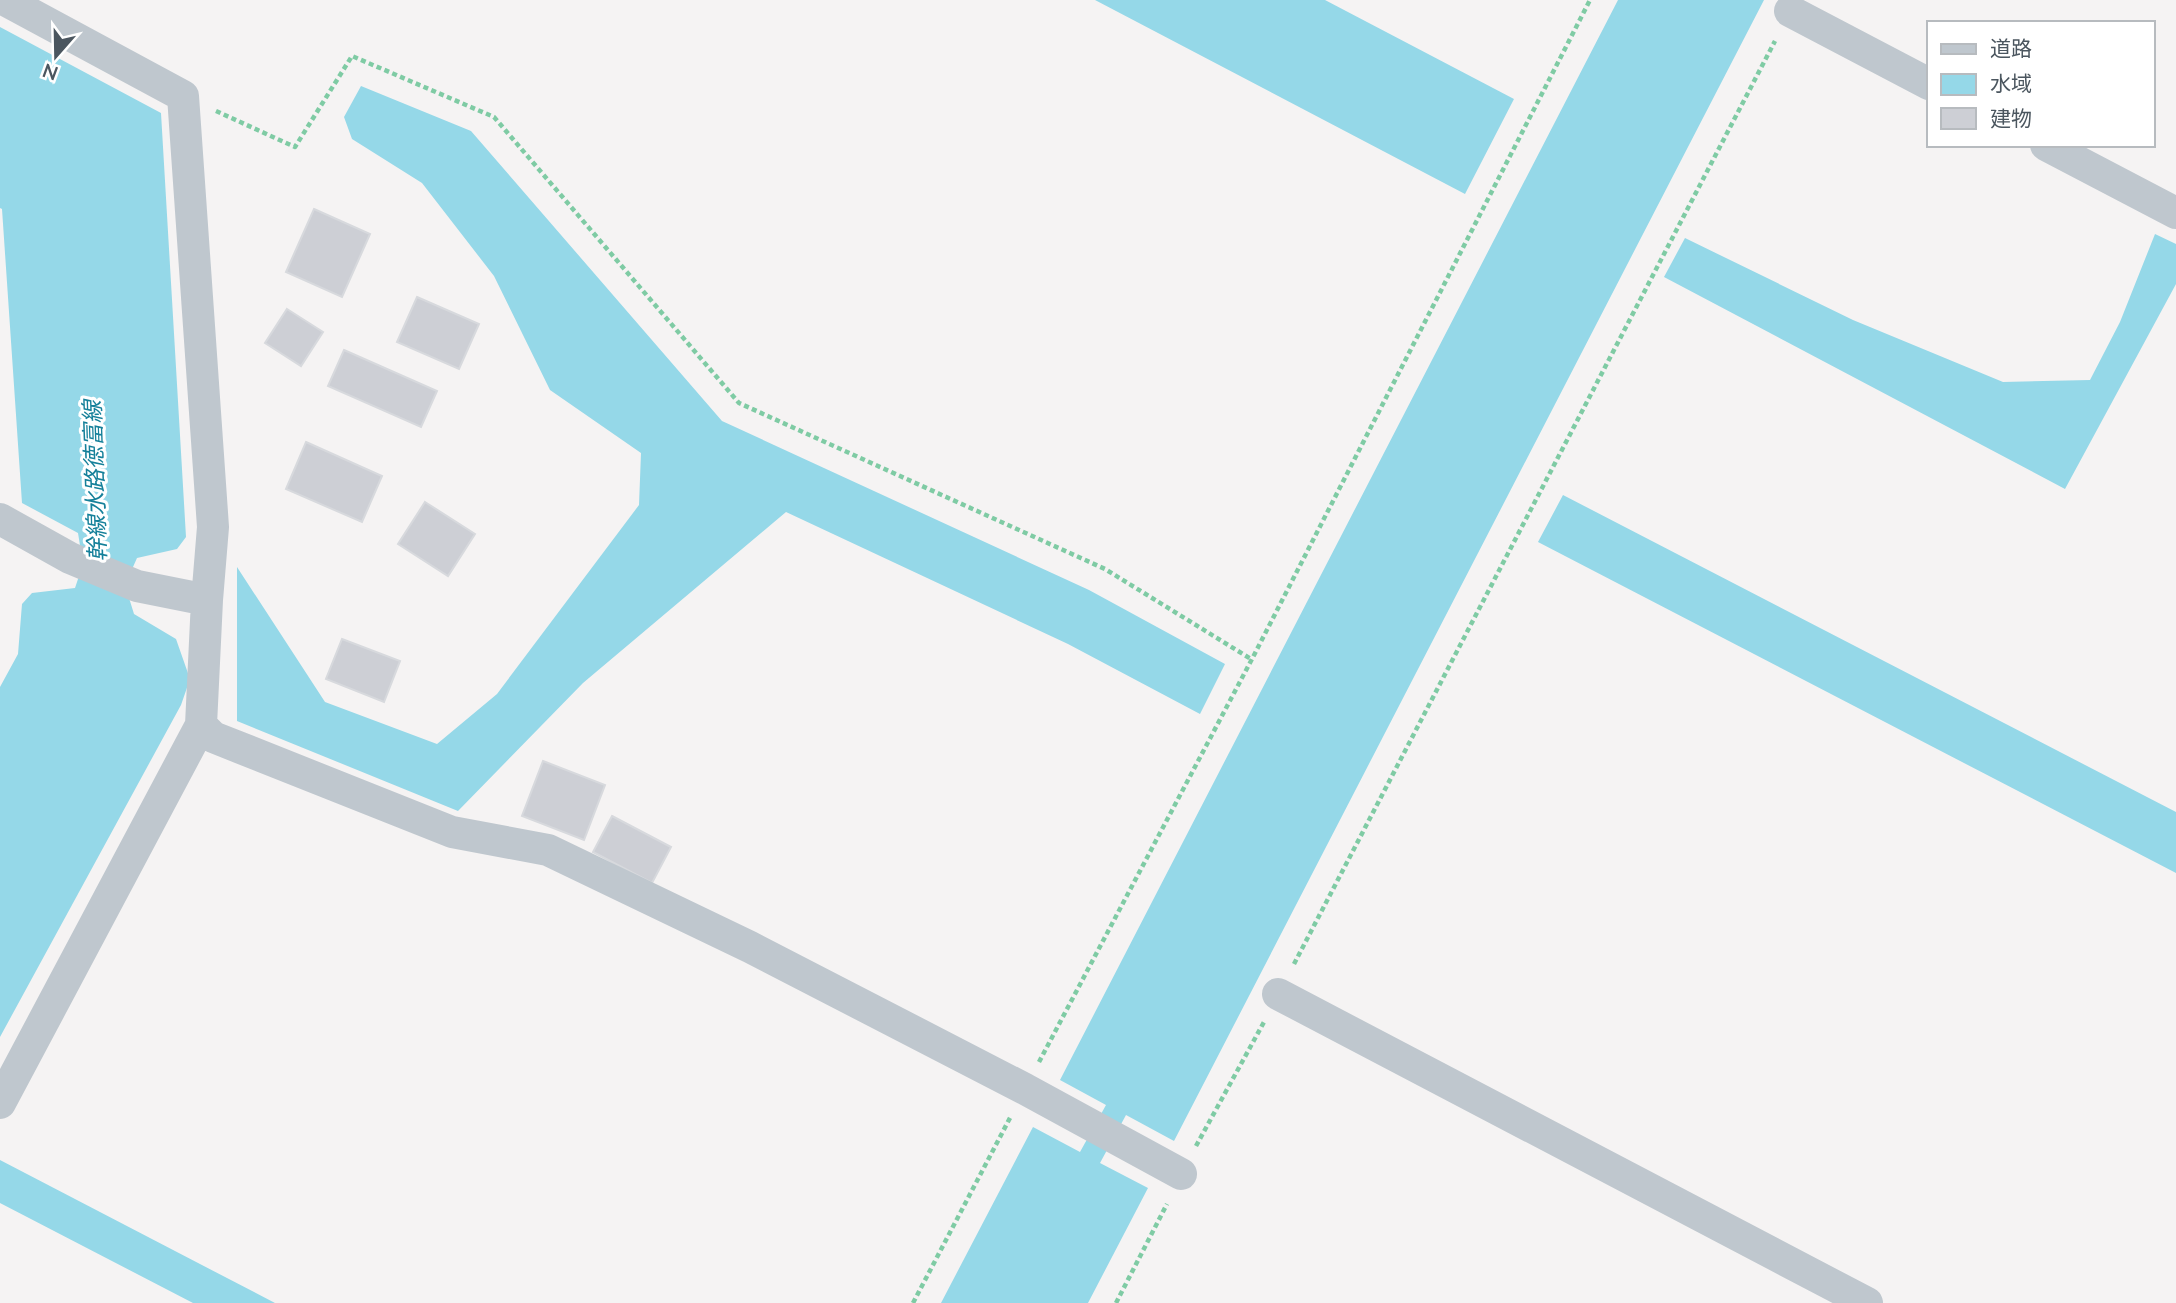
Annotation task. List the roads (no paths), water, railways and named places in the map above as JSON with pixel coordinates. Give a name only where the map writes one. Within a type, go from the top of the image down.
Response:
[{"type":"street","points":[[0,1103],[201,725],[213,527],[183,96],[5,0]]},
{"type":"street","points":[[1790,12],[1927,83]]},
{"type":"street","points":[[2050,147],[2176,213]]},
{"type":"street","points":[[0,519],[70,558],[137,586],[207,600]]},
{"type":"street","points":[[201,725],[214,737],[452,832],[548,850],[750,947],[1025,1089],[1181,1174]]},
{"type":"street","points":[[1278,994],[1867,1303]]},
{"type":"water","points":[[1095,0],[1325,0],[1514,99],[1465,194]]},
{"type":"water","points":[[1618,0],[1764,0],[1174,1141],[1126,1115],[1100,1163],[1148,1188],[1088,1303],[941,1303],[1033,1127],[1080,1152],[1106,1105],[1060,1080]]},
{"type":"water","name":"幹線水路徳富線","points":[[0,27],[161,113],[186,537],[177,549],[137,558],[125,585],[134,614],[176,639],[190,679],[181,705],[0,1037],[0,687],[18,654],[22,604],[32,593],[75,588],[83,564],[78,533],[22,503],[0,208]]},
{"type":"water","points":[[361,86],[471,131],[722,421],[1089,590],[1225,664],[1200,714],[1068,644],[786,512],[583,683],[458,811],[237,721],[237,567],[325,702],[437,744],[497,694],[639,505],[641,453],[550,390],[494,276],[422,183],[352,139],[344,117]]},
{"type":"water","points":[[2155,234],[2176,244],[2176,284],[2065,489],[1664,277],[1685,238],[1853,320],[2003,382],[2090,380],[2120,322]]},
{"type":"water","points":[[1563,495],[2176,812],[2176,873],[1538,542]]},
{"type":"water","points":[[0,1160],[275,1303],[193,1303],[0,1203]]}]
